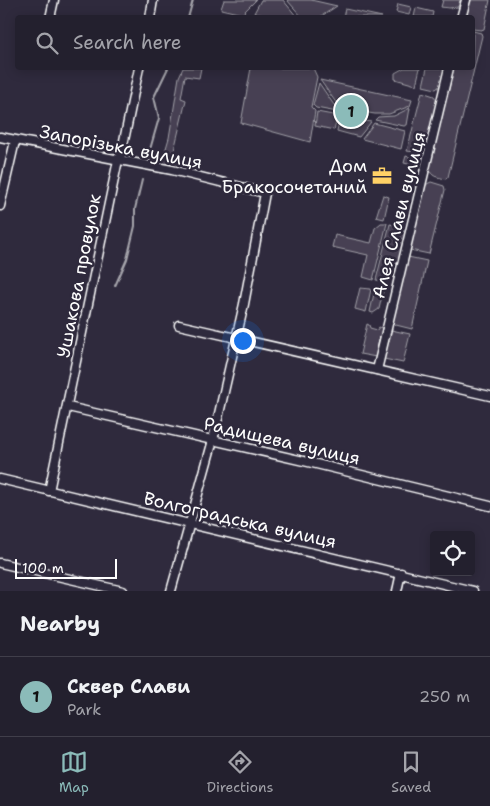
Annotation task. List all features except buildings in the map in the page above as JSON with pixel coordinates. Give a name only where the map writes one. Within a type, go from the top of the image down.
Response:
[{"type":"street","points":[[51,15],[54,0]]},
{"type":"street","points":[[150,15],[153,0]]},
{"type":"street","points":[[462,15],[466,0]]},
{"type":"street","name":"Ушакова провулок","points":[[49,491],[139,70]]},
{"type":"street","name":"Алея Слави вулиця","points":[[377,370],[450,70]]},
{"type":"street","name":"Запорізька вулиця","points":[[0,137],[172,170],[265,193],[236,338]]},
{"type":"street","points":[[0,206],[15,141]]},
{"type":"street","points":[[179,325],[490,396]]},
{"type":"street","points":[[171,591],[213,440],[236,338]]},
{"type":"street","name":"Радищева вулиця","points":[[68,407],[490,506]]},
{"type":"street","name":"Волгоградська вулиця","points":[[0,479],[473,591]]},
{"type":"street","points":[[0,563],[122,591]]},
{"type":"street","points":[[397,591],[401,573]]},
{"type":"shaded area","points":[[224,0],[256,0],[242,14],[221,9]]},
{"type":"shaded area","points":[[261,0],[283,0],[295,15],[264,15],[254,13]]},
{"type":"shaded area","points":[[287,0],[311,0],[337,6],[323,15],[300,15]]},
{"type":"shaded area","points":[[443,0],[460,0],[458,7],[449,8],[441,7]]},
{"type":"shaded area","points":[[470,0],[490,0],[484,29],[475,29],[475,15],[466,15]]},
{"type":"shaded area","points":[[398,4],[411,7],[409,15],[396,12]]},
{"type":"shaded area","points":[[416,8],[433,12],[432,15],[414,15]]},
{"type":"shaded area","points":[[345,9],[373,15],[344,15]]},
{"type":"shaded area","points":[[475,32],[481,33],[482,36],[475,65]]},
{"type":"shaded area","points":[[182,70],[201,70],[199,78],[185,76],[181,98],[186,100],[171,163],[166,166],[145,162],[149,158],[164,155],[169,138],[179,77]]},
{"type":"shaded area","points":[[251,70],[314,70],[317,77],[311,107],[315,111],[310,142],[241,123]]},
{"type":"shaded area","points":[[400,70],[420,70],[416,85],[395,79],[395,73]]},
{"type":"shaded area","points":[[427,70],[446,70],[442,84],[436,89],[423,86]]},
{"type":"shaded area","points":[[454,70],[474,70],[448,177],[446,179],[437,177],[433,175],[429,168]]},
{"type":"shaded area","points":[[320,80],[412,100],[410,106],[389,114],[349,110],[337,104]]},
{"type":"shaded area","points":[[319,83],[334,105],[347,111],[348,114],[316,108],[313,105]]},
{"type":"shaded area","points":[[422,92],[434,96],[438,102],[426,147],[420,152],[407,151]]},
{"type":"shaded area","points":[[410,108],[407,125],[375,120],[378,117],[394,116]]},
{"type":"shaded area","points":[[317,112],[338,116],[334,130],[315,126]]},
{"type":"shaded area","points":[[340,116],[371,122],[359,137],[337,131]]},
{"type":"shaded area","points":[[374,123],[405,131],[401,149],[362,139]]},
{"type":"shaded area","points":[[406,156],[418,160],[421,167],[404,163]]},
{"type":"shaded area","points":[[431,182],[444,186],[445,190],[429,254],[410,250],[425,187]]},
{"type":"shaded area","points":[[383,195],[389,197],[384,219],[376,217]]},
{"type":"shaded area","points":[[381,223],[387,223],[373,280],[363,277],[368,255],[332,247],[335,235],[371,243],[375,228]]},
{"type":"shaded area","points":[[390,224],[398,226],[403,230],[405,244],[399,263],[389,264],[385,281],[376,280]]},
{"type":"shaded area","points":[[408,257],[427,261],[412,329],[392,324]]},
{"type":"shaded area","points":[[360,288],[371,289],[366,312],[355,309]]},
{"type":"shaded area","points":[[375,289],[383,291],[379,309],[373,313],[370,312]]},
{"type":"shaded area","points":[[367,324],[370,328],[377,330],[379,327],[383,331],[376,357],[360,354]]},
{"type":"shaded area","points":[[391,330],[410,334],[403,363],[384,359]]},
{"type":"waterway","points":[[189,15],[193,0]]},
{"type":"waterway","points":[[149,153],[159,118],[154,97],[167,70]]},
{"type":"waterway","points":[[115,286],[127,259],[135,226],[135,209],[142,180]]},
{"type":"place","name":"Сквер Слави","points":[[351,111]]},
{"type":"place","name":"Дом Бракосочетаний","points":[[382,176]]}]
